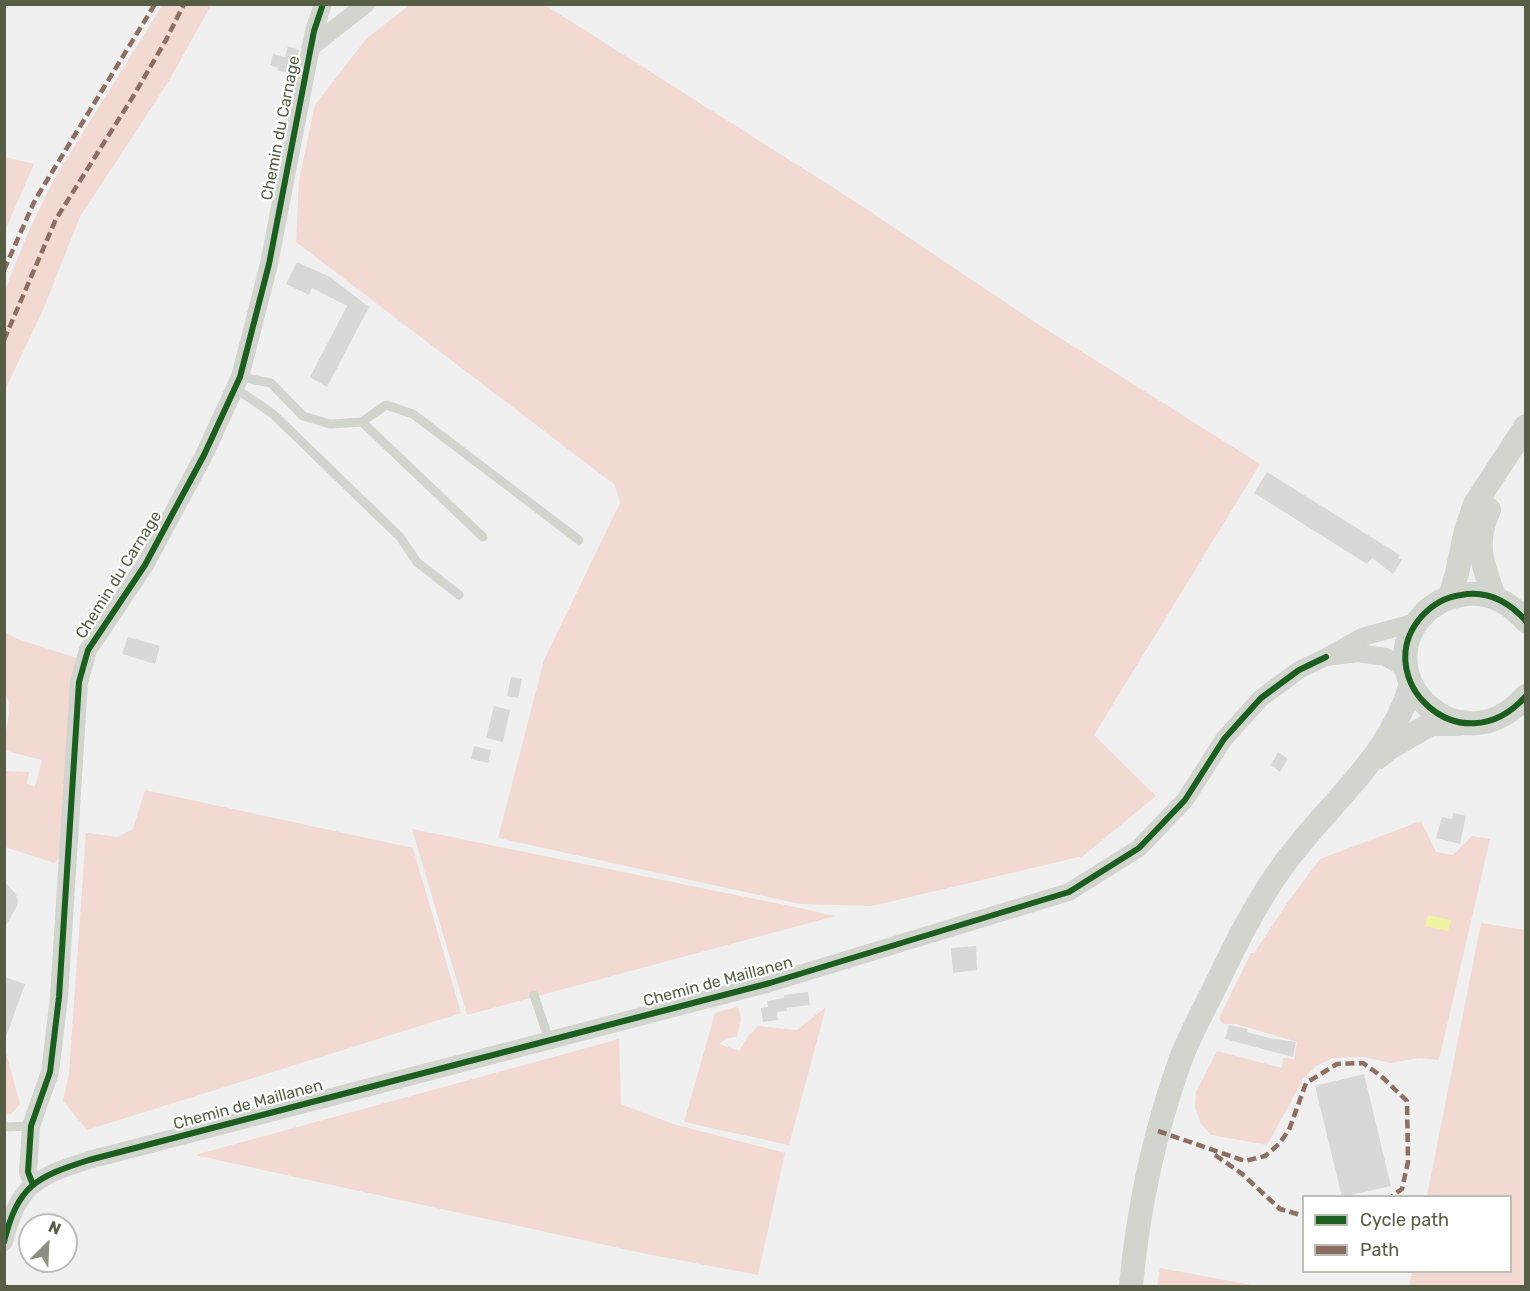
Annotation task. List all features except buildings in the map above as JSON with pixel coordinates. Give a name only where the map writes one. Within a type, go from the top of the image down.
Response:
[{"type":"main road","points":[[1450,597],[1466,530],[1475,504],[1525,427]]},
{"type":"main road","points":[[1525,427],[1486,516],[1481,535],[1480,557],[1508,600],[1526,621]]},
{"type":"main road","points":[[1131,1287],[1135,1245],[1160,1121],[1181,1058],[1244,925],[1284,864],[1370,763],[1404,708],[1409,677],[1406,653],[1409,637],[1416,622],[1431,607],[1450,597],[1472,593],[1508,600]]},
{"type":"main road","points":[[1409,677],[1420,699],[1433,711],[1449,720],[1466,724]]},
{"type":"main road","points":[[1370,763],[1388,748],[1431,724],[1484,723],[1500,718],[1526,696]]},
{"type":"street","name":"Chemin du Carnage","points":[[33,1185],[28,1172],[31,1126],[50,1072],[58,1008],[79,682],[88,650],[145,565],[204,455],[238,383],[269,264],[310,48],[323,4]]},
{"type":"street","points":[[310,48],[366,4]]},
{"type":"street","name":"Chemin de Maillanen","points":[[33,1185],[51,1172],[89,1160],[770,983],[1069,892],[1139,848],[1185,800],[1224,739],[1261,698],[1299,670],[1362,637],[1416,622]]},
{"type":"street","points":[[1326,657],[1358,654],[1385,657],[1409,677]]},
{"type":"street","points":[[4,1242],[10,1219],[19,1200],[33,1185]]},
{"type":"lane","points":[[238,383],[271,383],[303,416],[330,424],[362,422],[386,405],[413,414],[579,540]]},
{"type":"lane","points":[[238,383],[400,537],[417,562],[459,595]]},
{"type":"lane","points":[[362,422],[483,537]]},
{"type":"lane","points":[[534,996],[549,1040]]},
{"type":"lane","points":[[4,1127],[31,1126]]},
{"type":"shaded area","points":[[163,4],[211,5],[170,79],[80,217],[43,310],[5,390],[5,290],[27,235],[53,181]]},
{"type":"shaded area","points":[[411,4],[545,5],[859,204],[1033,321],[1260,464],[1094,735],[1156,796],[1083,856],[872,906],[800,904],[498,838],[544,660],[620,503],[615,485],[296,242],[299,180],[315,105],[366,39]]},
{"type":"shaded area","points":[[4,157],[34,164],[5,231]]},
{"type":"shaded area","points":[[4,631],[17,639],[77,658],[60,857],[54,863],[5,847],[5,771],[29,772],[27,784],[35,787],[42,760],[7,751],[5,737],[9,706],[4,693]]},
{"type":"shaded area","points":[[145,790],[413,848],[461,1013],[87,1130],[63,1101],[69,1073],[86,833],[118,837],[133,829]]},
{"type":"shaded area","points":[[1421,821],[1436,852],[1453,855],[1472,836],[1490,839],[1439,1060],[1419,1058],[1391,1063],[1364,1057],[1333,1058],[1316,1066],[1304,1078],[1267,1145],[1211,1135],[1201,1124],[1195,1107],[1196,1092],[1217,1051],[1282,1068],[1283,1058],[1294,1059],[1297,1042],[1236,1024],[1223,1024],[1219,1018],[1251,953],[1254,953],[1320,859]]},
{"type":"shaded area","points":[[412,829],[795,907],[835,916],[467,1015]]},
{"type":"shaded area","points":[[1428,915],[1451,920],[1448,931],[1425,926]]},
{"type":"shaded area","points":[[1481,923],[1525,930],[1525,1286],[1409,1286],[1412,1273],[1512,1273],[1512,1195],[1427,1195]]},
{"type":"shaded area","points":[[738,1006],[741,1019],[737,1037],[727,1038],[719,1044],[739,1051],[748,1036],[758,1026],[797,1030],[826,1007],[789,1145],[684,1122],[715,1013]]},
{"type":"shaded area","points":[[619,1039],[621,1104],[673,1124],[785,1153],[758,1275],[642,1253],[195,1155]]},
{"type":"shaded area","points":[[5,1049],[20,1104],[11,1114],[5,1115]]},
{"type":"shaded area","points":[[1160,1268],[1257,1286],[1157,1286]]},
{"type":"marked path","points":[[4,270],[35,200],[155,4]]},
{"type":"marked path","points":[[4,340],[56,219],[134,95],[184,4]]},
{"type":"marked path","points":[[1158,1131],[1245,1161],[1265,1156],[1279,1144],[1289,1130],[1306,1083],[1337,1064],[1363,1063],[1381,1076],[1407,1101],[1408,1162],[1402,1189],[1393,1195]]},
{"type":"marked path","points":[[1215,1155],[1241,1173],[1280,1209],[1302,1215]]},
{"type":"cycle path","points":[[33,1185],[28,1172],[31,1126],[50,1072],[59,997],[79,682],[88,650],[145,565],[204,455],[240,377],[269,264],[314,31],[323,4]]},
{"type":"cycle path","points":[[1526,621],[1505,603],[1489,596],[1471,594],[1450,597],[1430,608],[1422,616],[1408,640],[1406,665],[1413,688],[1429,707],[1450,719],[1474,723],[1500,716],[1526,696]]},
{"type":"cycle path","points":[[4,1242],[16,1208],[23,1195],[32,1186],[55,1172],[89,1160],[770,983],[1069,892],[1139,848],[1185,800],[1224,739],[1261,698],[1299,670],[1326,657]]}]
